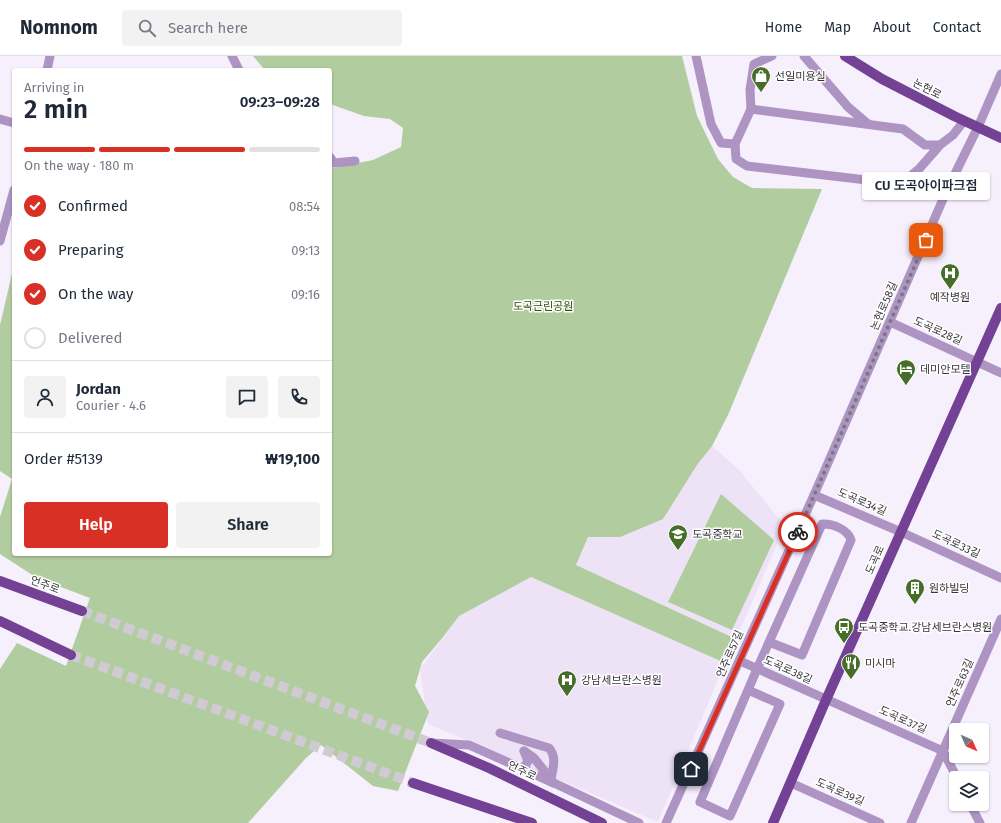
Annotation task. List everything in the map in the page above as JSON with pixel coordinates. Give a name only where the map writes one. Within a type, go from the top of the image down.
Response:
[{"type":"main road","name":"논현로","points":[[845,56],[882,79],[964,121],[1001,138]]},
{"type":"main road","name":"도곡로","points":[[773,823],[826,700],[1001,308]]},
{"type":"main road","name":"언주로","points":[[0,581],[82,611]]},
{"type":"main road","points":[[0,621],[71,655]]},
{"type":"main road","name":"언주로","points":[[431,743],[489,768],[602,823]]},
{"type":"main road","points":[[413,783],[532,823]]},
{"type":"street","points":[[47,68],[50,56]]},
{"type":"street","points":[[232,56],[238,68]]},
{"type":"street","points":[[696,56],[712,124],[721,143],[735,144]]},
{"type":"street","points":[[772,56],[751,60],[750,109],[735,144],[736,159],[747,166],[901,184],[919,169],[940,145],[953,135],[964,121]]},
{"type":"street","points":[[804,56],[848,107],[868,124]]},
{"type":"street","name":"논현로58길","points":[[814,495],[947,190],[978,127],[1001,74]]},
{"type":"street","points":[[750,109],[903,129],[925,145],[940,145]]},
{"type":"street","points":[[0,119],[12,122]]},
{"type":"street","points":[[332,160],[334,163],[355,161]]},
{"type":"street","points":[[0,241],[12,197]]},
{"type":"street","name":"도곡로28길","points":[[890,322],[1001,373]]},
{"type":"street","name":"도곡로34길","points":[[814,495],[901,532]]},
{"type":"street","name":"언주로57길","points":[[666,823],[814,495]]},
{"type":"street","points":[[748,690],[780,704],[730,816],[700,802],[748,690],[757,669],[769,642],[822,524],[827,524],[842,530],[849,535],[852,540],[802,655],[769,642]]},
{"type":"street","name":"도곡로33길","points":[[901,532],[1001,578]]},
{"type":"street","name":"언주로63길","points":[[911,823],[1001,619]]},
{"type":"street","name":"도곡로38길","points":[[740,661],[826,700]]},
{"type":"street","name":"도곡로37길","points":[[826,700],[943,751]]},
{"type":"street","points":[[500,733],[549,748],[553,753],[553,781]]},
{"type":"street","points":[[431,743],[469,745],[553,781],[639,823]]},
{"type":"street","points":[[523,769],[528,761],[524,751],[534,758],[553,781]]},
{"type":"street","points":[[943,751],[953,771]]},
{"type":"street","name":"도곡로39길","points":[[791,783],[880,823]]},
{"type":"street","points":[[974,811],[980,823]]},
{"type":"shaded area","name":"도곡중학교","points":[[712,446],[739,470],[785,526],[736,639],[576,565],[588,537],[620,537],[697,465]]},
{"type":"shaded area","name":"강남세브란스병원","points":[[531,577],[725,663],[658,822],[428,724],[420,669],[459,616]]},
{"type":"green space","name":"도곡근린공원","points":[[253,56],[682,56],[697,116],[718,159],[733,177],[752,188],[822,189],[728,415],[712,446],[697,465],[663,519],[620,537],[588,537],[576,565],[736,639],[725,663],[531,577],[459,616],[422,662],[415,686],[429,712],[398,791],[373,786],[321,745],[306,758],[248,823],[0,823],[0,669],[17,643],[66,666],[90,598],[37,578],[0,554],[0,517],[12,479],[12,556],[332,556],[332,167],[334,168],[373,160],[401,147],[403,128],[390,119],[364,116],[332,105],[332,68],[263,68]]},
{"type":"green space","name":"도곡근린공원","points":[[12,274],[12,479],[0,471],[0,325]]},
{"type":"green space","points":[[721,494],[774,540],[732,630],[668,602]]},
{"type":"tunnel","points":[[82,611],[431,743]]},
{"type":"tunnel","points":[[71,655],[413,783]]},
{"type":"way so far","points":[[798,532],[926,240]]},
{"type":"place","name":"선일미용실","points":[[761,93]]},
{"type":"place","name":"CU 도곡아이파크점","points":[[926,240]]},
{"type":"place","name":"예작병원","points":[[950,290]]},
{"type":"place","name":"데미안모텔","points":[[906,386]]},
{"type":"place","name":"도곡중학교","points":[[678,551]]},
{"type":"place","name":"원하빌딩","points":[[915,605]]},
{"type":"place","name":"도곡중학교.강남세브란스병원","points":[[844,644]]},
{"type":"place","name":"미시마","points":[[851,680]]},
{"type":"place","name":"강남세브란스병원","points":[[567,697]]},
{"type":"route","points":[[691,769],[798,532]]}]
